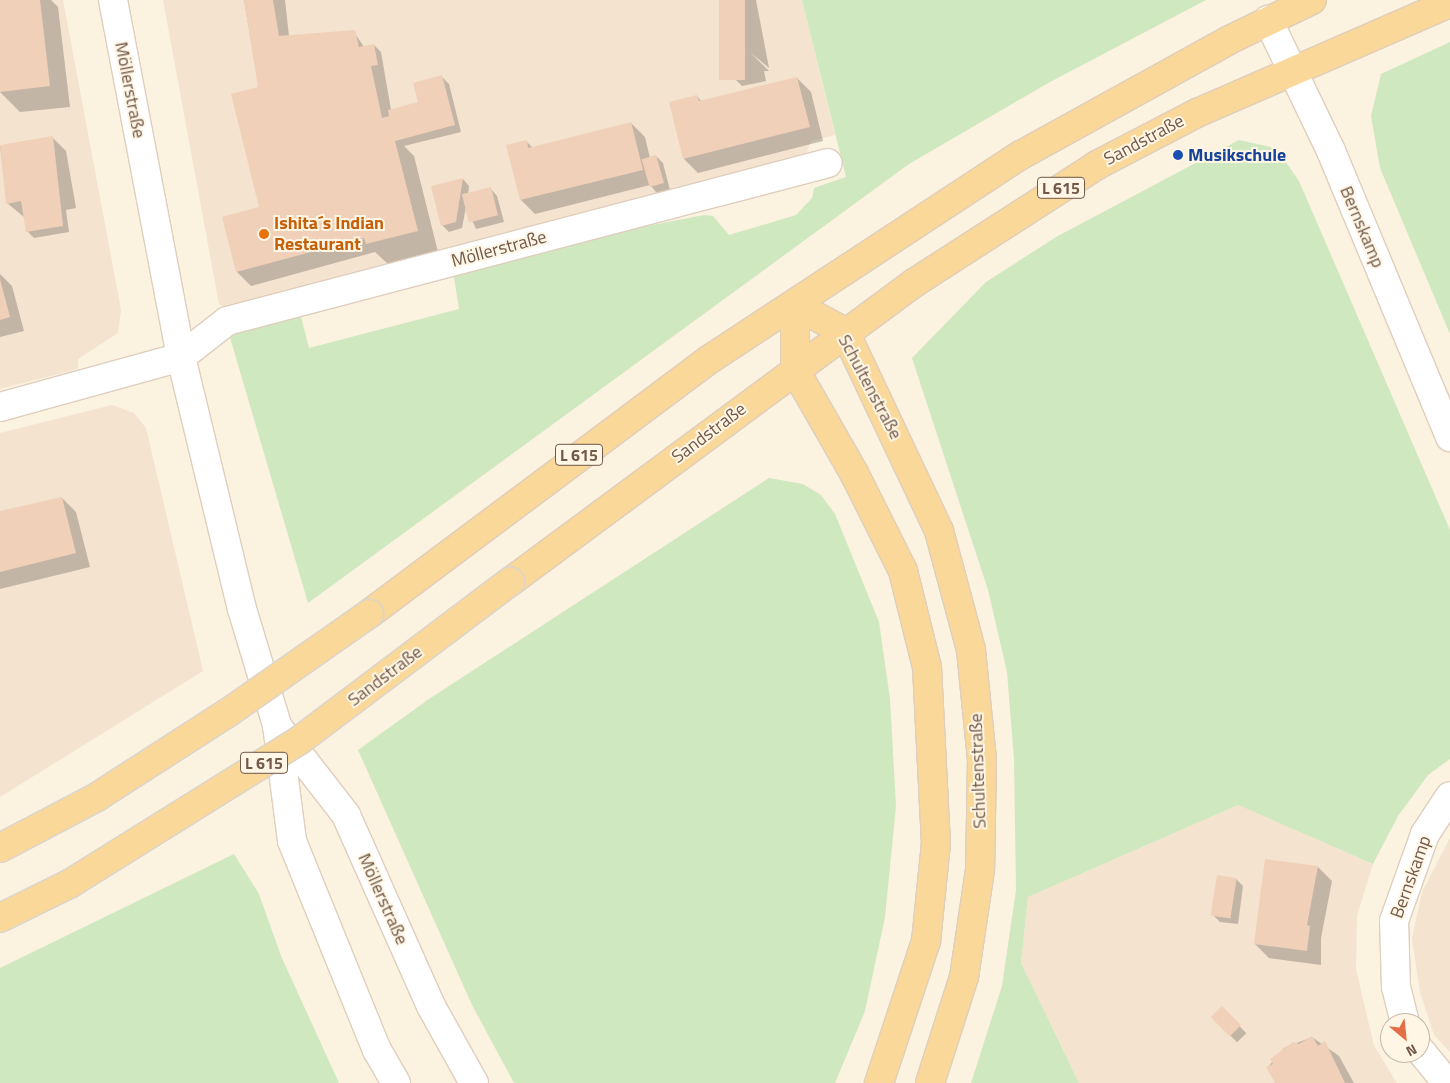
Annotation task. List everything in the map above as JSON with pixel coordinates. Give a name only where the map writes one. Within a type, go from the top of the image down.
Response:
[{"type":"main road","name":"L 615","points":[[0,848],[97,796],[229,712],[369,614],[710,359],[1021,155],[1268,20],[1312,0]]},
{"type":"main road","name":"Sandstraße","points":[[0,918],[70,883],[300,740],[845,332],[1097,165],[1161,130],[1292,70],[1450,3]]},
{"type":"main road","name":"Schultenstraße","points":[[795,305],[845,332],[938,531],[971,650],[982,760],[980,870],[964,977],[930,1083]]},
{"type":"main road","points":[[795,305],[795,370],[854,472],[903,571],[927,667],[935,756],[936,844],[926,941],[879,1083]]},
{"type":"street","name":"Möllerstraße","points":[[113,0],[181,357],[242,609],[276,725],[292,841],[377,1050],[396,1083]]},
{"type":"street","name":"Bernskamp","points":[[1268,20],[1331,151],[1450,437]]},
{"type":"street","name":"Möllerstraße","points":[[0,407],[181,357],[227,321],[828,163]]},
{"type":"street","name":"Möllerstraße","points":[[276,725],[346,815],[431,1006],[474,1083]]},
{"type":"street","name":"Bernskamp","points":[[1402,1013],[1396,987],[1394,921],[1425,834],[1450,796]]},
{"type":"street","points":[[1430,1062],[1447,1083]]},
{"type":"shaded area","points":[[0,0],[63,0],[121,310],[118,333],[78,359],[78,369],[0,389]]},
{"type":"shaded area","points":[[163,0],[802,0],[835,135],[811,141],[805,157],[231,311],[219,304]]},
{"type":"shaded area","points":[[112,405],[134,413],[146,428],[203,671],[0,797],[0,433]]},
{"type":"shaded area","points":[[1238,805],[1373,864],[1357,915],[1356,969],[1374,1046],[1380,1056],[1380,1063],[1385,1063],[1397,1083],[1079,1083],[1021,963],[1028,897]]},
{"type":"shaded area","points":[[1450,838],[1450,1052],[1434,1035],[1430,1023],[1430,1013],[1427,1013],[1420,992],[1412,939],[1422,892]]},
{"type":"green space","points":[[802,0],[1206,0],[1050,82],[909,164],[308,603],[229,334],[300,313],[309,348],[459,309],[454,277],[601,235],[704,215],[713,216],[729,235],[796,215],[812,198],[814,188],[846,177]]},
{"type":"green space","points":[[1450,42],[1450,334],[1380,168],[1371,116],[1381,74]]},
{"type":"green space","points":[[1239,140],[1276,148],[1299,181],[1450,530],[1450,759],[1428,775],[1398,816],[1373,864],[1238,805],[1028,897],[1021,963],[1079,1083],[971,1083],[1002,986],[1016,890],[1014,759],[1007,672],[988,590],[912,358],[986,282],[1056,237]]},
{"type":"green space","points":[[769,478],[803,484],[821,495],[835,514],[879,622],[890,699],[896,806],[885,917],[865,1011],[835,1083],[514,1083],[472,1005],[358,750],[429,699]]},
{"type":"green space","points":[[234,854],[259,894],[281,956],[339,1083],[0,1083],[0,968]]},
{"type":"building","points":[[0,0],[40,0],[50,86],[0,92]]},
{"type":"building","points":[[244,0],[273,0],[279,36],[355,30],[359,47],[374,44],[378,65],[371,66],[382,118],[389,116],[388,110],[418,102],[413,83],[442,75],[455,125],[395,141],[418,231],[366,244],[364,238],[236,272],[222,217],[259,207],[231,94],[258,87]]},
{"type":"building","points":[[719,0],[745,0],[745,80],[719,80]]},
{"type":"building","points":[[797,77],[810,127],[683,159],[669,102],[697,95],[699,101]]},
{"type":"building","points":[[631,122],[643,170],[520,200],[506,145],[527,140],[528,148]]},
{"type":"building","points":[[53,136],[63,226],[26,232],[21,201],[6,204],[0,145]]},
{"type":"building","points":[[656,155],[664,183],[650,187],[642,159]]},
{"type":"building","points":[[463,178],[456,222],[441,226],[431,186]]},
{"type":"building","points":[[491,187],[498,215],[469,222],[462,194]]},
{"type":"building","points":[[0,279],[10,317],[0,320]]},
{"type":"building","points":[[62,497],[76,553],[0,572],[0,511]]},
{"type":"building","points":[[1265,859],[1318,866],[1307,925],[1310,926],[1307,951],[1254,944]]},
{"type":"building","points":[[1217,875],[1237,878],[1230,919],[1211,915]]},
{"type":"building","points":[[1222,1006],[1241,1025],[1230,1036],[1211,1017]]},
{"type":"building","points":[[1312,1036],[1318,1046],[1325,1041],[1345,1083],[1275,1083],[1266,1067],[1273,1064],[1270,1059],[1293,1042],[1299,1044]]},
{"type":"place","name":"Musikschule","points":[[1178,155]]},
{"type":"place","name":"Ishita´s Indian Restaurant","points":[[264,234]]}]
